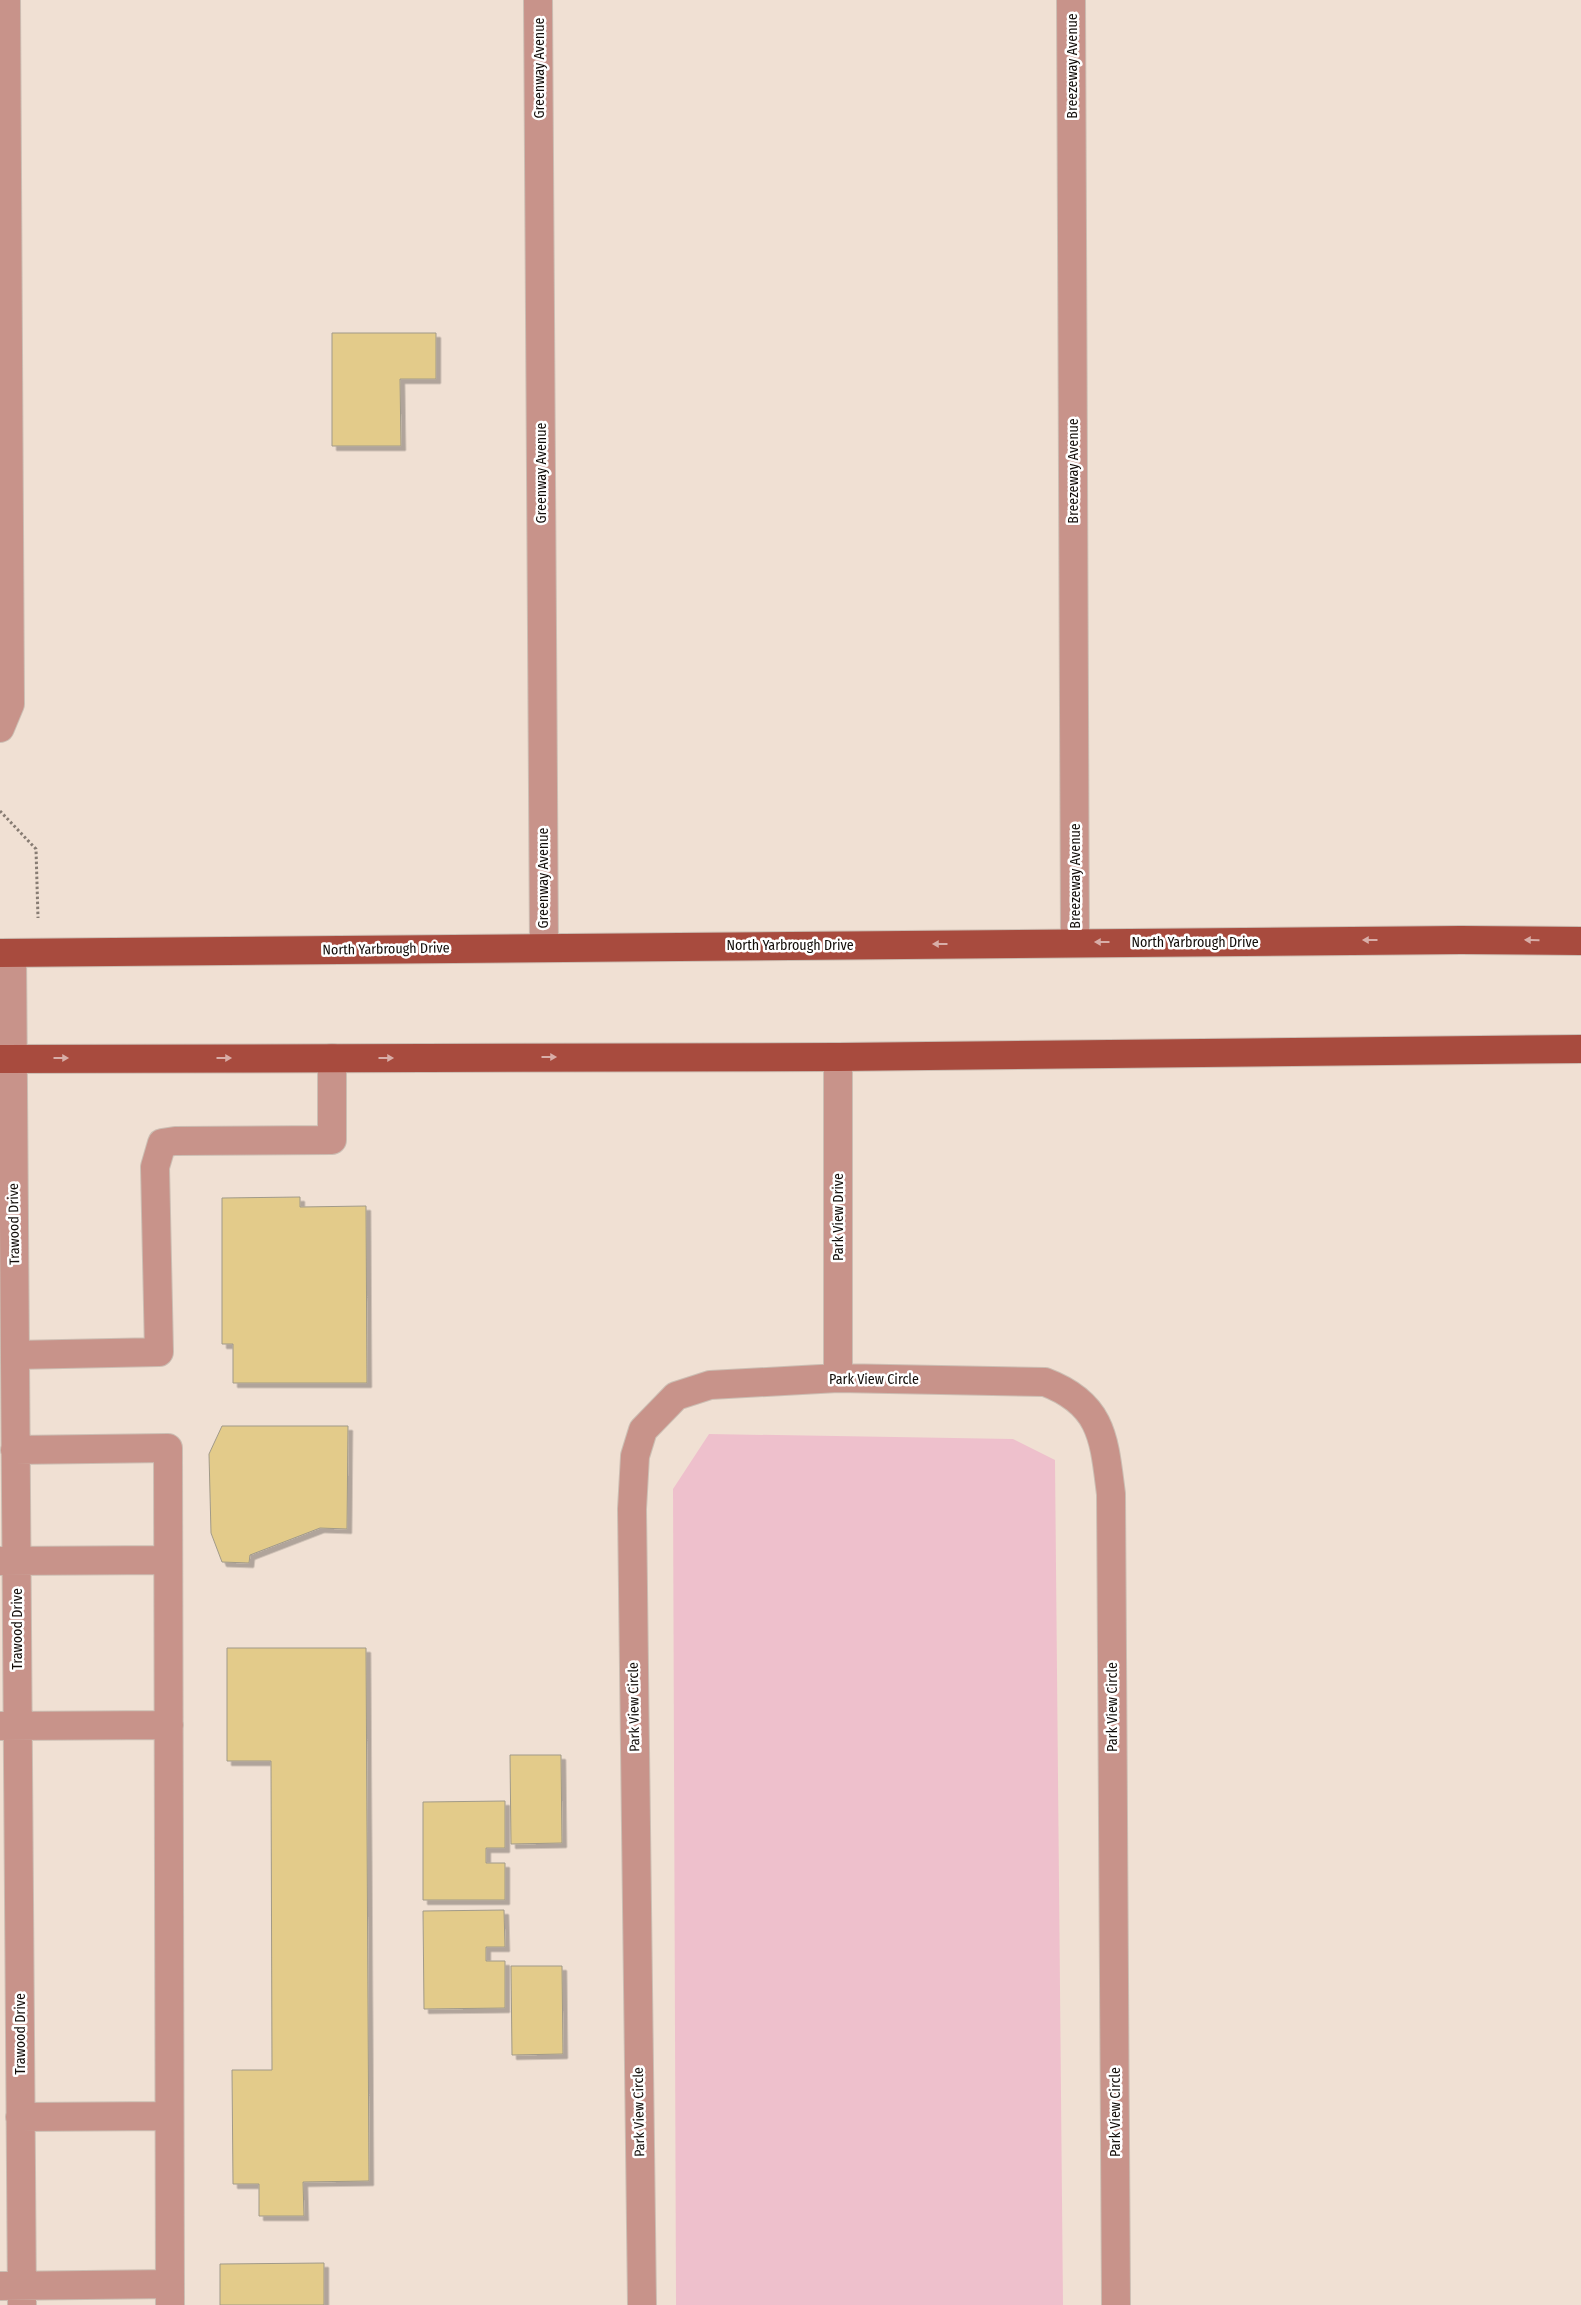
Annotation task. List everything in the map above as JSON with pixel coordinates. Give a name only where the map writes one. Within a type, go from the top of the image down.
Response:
[{"type":"main road","name":"North Yarbrough Drive","points":[[6,953],[1451,940],[1581,941]]},
{"type":"main road","points":[[6,1059],[838,1057],[1581,1049]]},
{"type":"street","points":[[0,728],[10,704],[6,0]]},
{"type":"street","name":"Greenway Avenue","points":[[538,0],[544,947]]},
{"type":"street","name":"Breezeway Avenue","points":[[1071,0],[1075,943]]},
{"type":"street","name":"Trawood Drive","points":[[6,953],[7,1302],[10,1369],[8,1561],[10,2012],[20,2118],[10,2159],[14,2292]]},
{"type":"street","name":"Park View Drive","points":[[838,1057],[838,1378]]},
{"type":"street","points":[[10,1369],[160,1352],[155,1167],[162,1144],[175,1141],[332,1140],[332,1058]]},
{"type":"street","name":"Park View Circle","points":[[642,2305],[632,1509],[635,1456],[643,1430],[676,1396],[710,1385],[838,1378],[1045,1382],[1075,1397],[1097,1422],[1104,1443],[1111,1494],[1116,2305]]},
{"type":"street","points":[[10,1461],[168,1448],[170,2294],[14,2292]]},
{"type":"street","points":[[8,1561],[168,1560]]},
{"type":"street","points":[[9,1726],[169,1725]]},
{"type":"street","points":[[20,2118],[169,2116]]},
{"type":"path","points":[[0,810],[36,849],[38,920],[6,953]]},
{"type":"shaded area","points":[[709,1434],[1013,1439],[1055,1460],[1063,2305],[676,2305],[673,1489]]},
{"type":"building","points":[[332,333],[436,333],[436,379],[400,379],[401,446],[332,446]]},
{"type":"building","points":[[300,1197],[300,1207],[366,1206],[367,1383],[233,1383],[233,1344],[222,1344],[222,1198]]},
{"type":"building","points":[[222,1426],[348,1426],[347,1529],[320,1528],[250,1555],[249,1563],[222,1562],[211,1533],[209,1454]]},
{"type":"building","points":[[227,1648],[366,1648],[369,2181],[303,2182],[304,2216],[259,2216],[259,2184],[233,2184],[232,2070],[272,2070],[271,1761],[227,1761]]},
{"type":"building","points":[[510,1755],[561,1755],[562,1843],[511,1844]]},
{"type":"building","points":[[505,1801],[505,1848],[486,1848],[486,1863],[505,1863],[505,1900],[423,1900],[423,1802]]},
{"type":"building","points":[[504,1910],[505,1947],[486,1947],[486,1961],[505,1961],[505,2008],[424,2009],[423,1911]]},
{"type":"building","points":[[511,1966],[562,1966],[563,2054],[512,2055]]},
{"type":"building","points":[[324,2263],[324,2305],[220,2305],[220,2264]]}]
